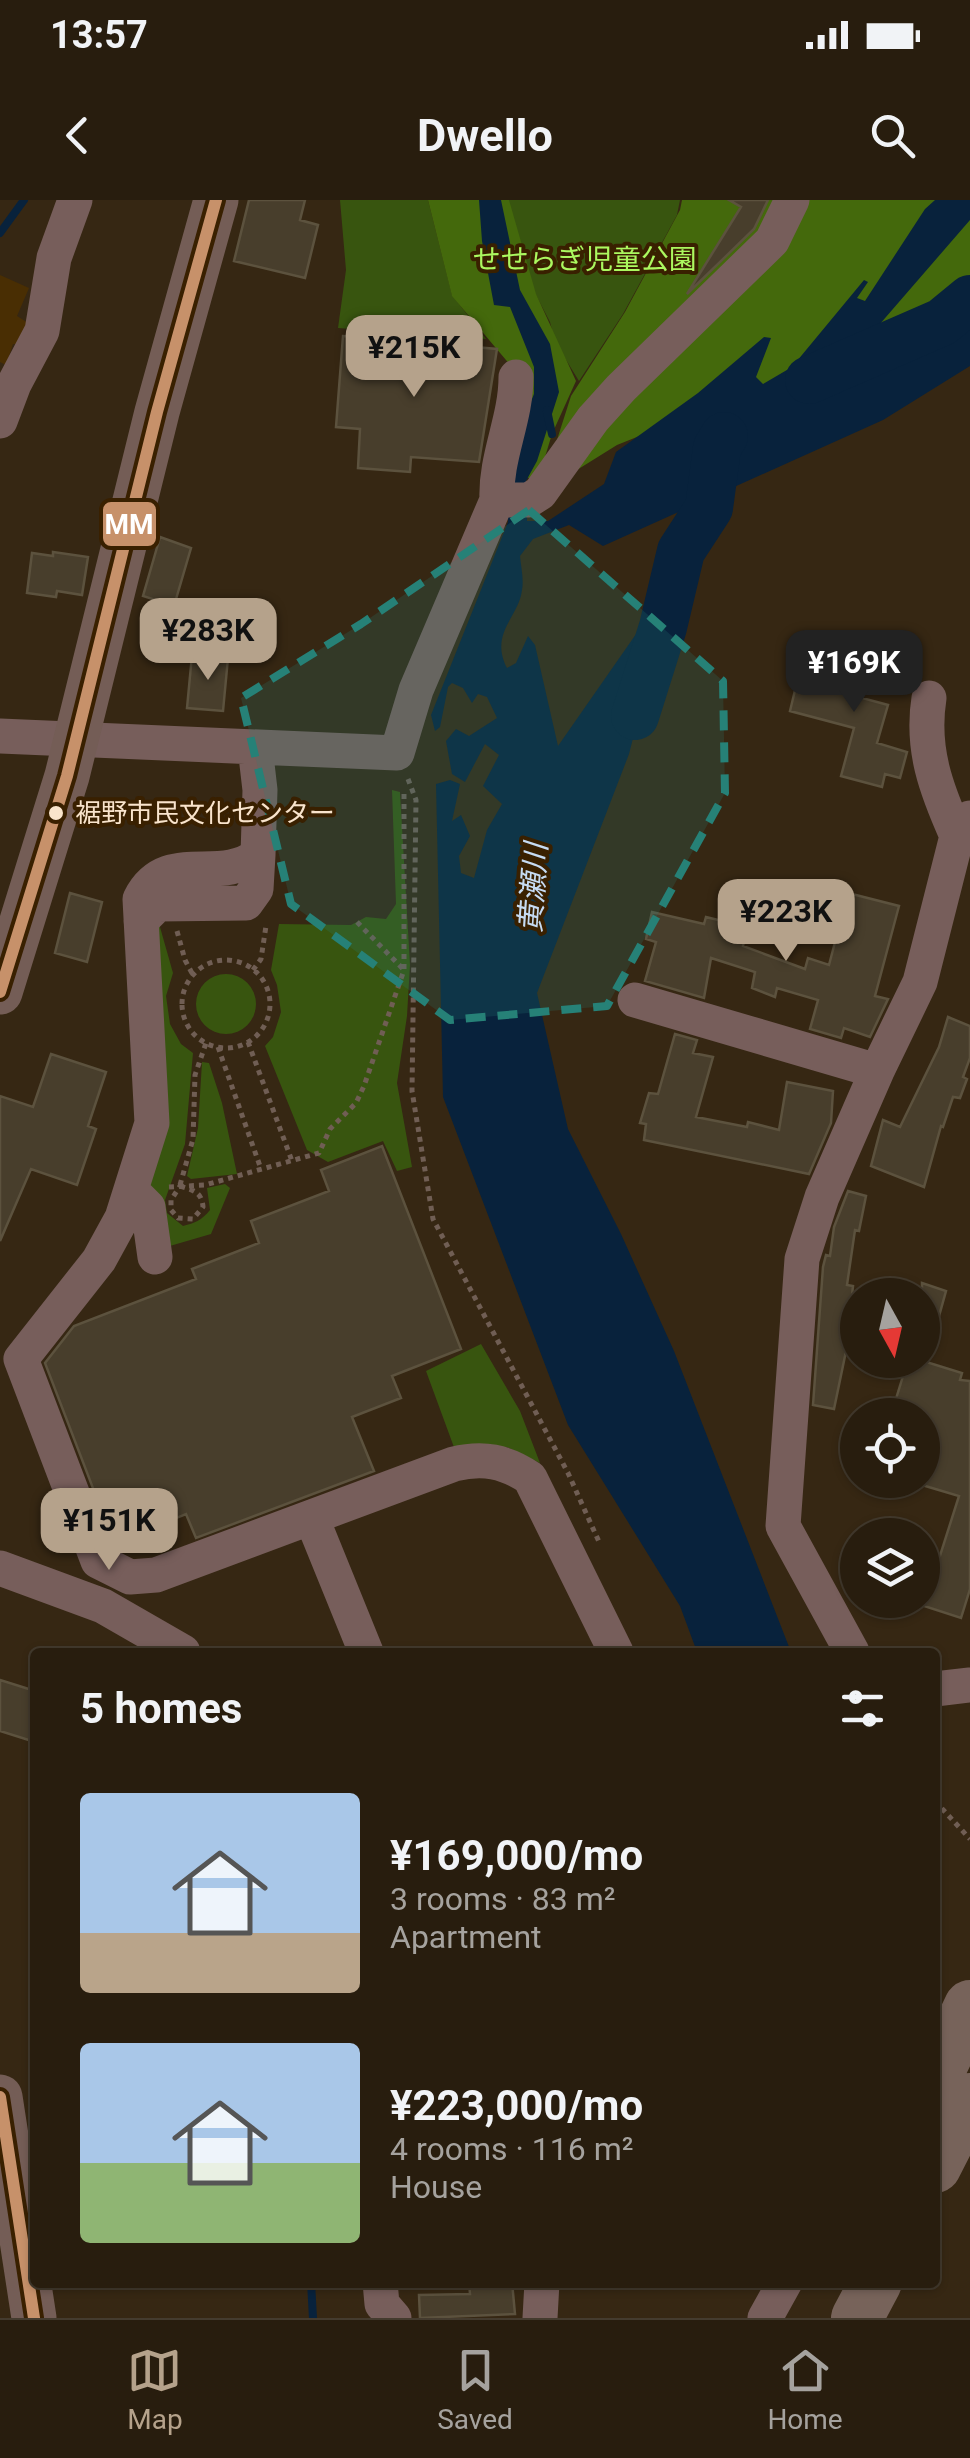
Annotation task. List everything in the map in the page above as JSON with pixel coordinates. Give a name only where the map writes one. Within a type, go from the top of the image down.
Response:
[{"type":"highway","points":[[940,2069],[970,2006]]},
{"type":"highway","points":[[940,2157],[970,2099]]},
{"type":"highway","points":[[818,2318],[833,2288]]},
{"type":"highway","points":[[858,2318],[873,2288]]},
{"type":"main road","points":[[0,992],[77,739],[157,412],[216,200]]},
{"type":"main road","points":[[0,2097],[7,2191],[34,2318]]},
{"type":"street","points":[[0,421],[42,331],[54,258],[75,200]]},
{"type":"street","points":[[0,736],[397,753],[416,690],[511,500],[540,493],[593,419],[621,388],[772,241],[792,200]]},
{"type":"street","points":[[511,500],[496,478],[513,414],[516,377]]},
{"type":"street","points":[[850,1648],[783,1526],[802,1259],[822,1197],[920,982],[964,827],[934,785],[927,755],[929,698]]},
{"type":"street","points":[[256,748],[260,790],[258,855],[256,890],[246,903],[156,913],[140,899],[146,888],[172,870],[235,868],[258,855]]},
{"type":"street","points":[[156,913],[152,1123],[132,1191],[99,1260],[22,1359],[98,1560],[130,1577],[156,1576],[454,1464],[470,1460],[506,1463],[530,1478],[614,1648]]},
{"type":"street","points":[[635,1000],[877,1071]]},
{"type":"street","points":[[132,1191],[148,1207],[155,1257]]},
{"type":"street","points":[[312,1519],[364,1648]]},
{"type":"street","points":[[0,1568],[103,1606],[176,1648]]},
{"type":"street","points":[[940,1688],[970,1685]]},
{"type":"street","points":[[381,2288],[382,2304],[394,2318]]},
{"type":"street","points":[[540,2318],[542,2288]]},
{"type":"street","points":[[764,2318],[781,2288]]},
{"type":"path","points":[[132,1191],[206,1186],[319,1154],[330,1129],[356,1103],[404,970],[408,790],[397,753]]},
{"type":"path","points":[[408,790],[416,800],[412,1091],[433,1219],[568,1473],[601,1547]]},
{"type":"path","points":[[246,903],[266,925],[262,959],[253,970]]},
{"type":"path","points":[[156,913],[193,974]]},
{"type":"path","points":[[358,922],[404,970]]},
{"type":"path","points":[[233,960],[253,970],[266,986],[270,1000],[264,1028],[248,1042],[218,1047],[206,1043],[189,1028],[184,1016],[182,1001],[193,974],[218,961],[233,960]]},
{"type":"path","points":[[248,1042],[292,1161]]},
{"type":"path","points":[[180,1186],[197,1192],[202,1202],[201,1212],[188,1221],[171,1210],[171,1200],[180,1186],[193,1139],[195,1075],[206,1043]]},
{"type":"path","points":[[218,1047],[262,1169]]},
{"type":"path","points":[[940,1807],[970,1839]]},
{"type":"highlighted area","points":[[529,510],[723,681],[725,793],[607,1006],[450,1020],[291,904],[241,698],[361,624]]},
{"type":"shaded area","points":[[0,275],[29,288],[17,316],[28,323],[18,345],[13,344],[6,365],[0,362]]},
{"type":"green space","points":[[340,200],[428,200],[452,295],[486,339],[338,328],[346,270]]},
{"type":"green space","points":[[428,200],[509,200],[536,294],[576,381],[552,434],[538,480],[503,472],[512,367],[452,296]]},
{"type":"green space","name":"せせらぎ児童公園","points":[[507,200],[680,200],[677,215],[623,314],[579,381],[555,342],[550,322],[524,272]]},
{"type":"green space","points":[[682,200],[970,200],[970,295],[910,337],[858,348],[617,445],[540,493],[571,396],[625,312]]},
{"type":"green space","points":[[392,790],[400,792],[410,965],[397,1083],[412,1167],[397,1171],[383,1141],[328,1162],[307,1150],[265,1046],[273,1037],[281,1012],[271,970],[279,924],[351,925],[366,917],[386,919],[396,904]]},
{"type":"green space","points":[[158,920],[173,973],[166,996],[170,1024],[181,1044],[193,1053],[185,1144],[165,1200],[167,1213],[183,1226],[195,1222],[210,1210],[207,1188],[225,1184],[230,1188],[211,1234],[163,1248],[147,1186]]},
{"type":"green space","points":[[226,974],[247,983],[256,1004],[247,1025],[226,1034],[205,1025],[196,1004],[205,983]]},
{"type":"green space","points":[[202,1062],[209,1063],[222,1103],[237,1174],[191,1179],[187,1176],[198,1128]]},
{"type":"green space","points":[[481,1344],[520,1411],[540,1463],[507,1447],[455,1450],[426,1371]]},
{"type":"water","points":[[479,200],[501,200],[520,290],[550,344],[559,392],[537,461],[526,481],[527,521],[548,521],[604,484],[616,452],[698,393],[764,337],[771,338],[756,377],[763,384],[792,367],[864,280],[868,282],[857,298],[865,301],[925,209],[935,200],[970,200],[970,220],[847,362],[927,338],[970,296],[970,366],[883,420],[603,546],[569,525],[533,539],[520,556],[520,600],[501,645],[507,668],[516,663],[528,636],[535,645],[558,746],[673,581],[629,754],[537,993],[568,1129],[674,1351],[789,1648],[696,1648],[680,1606],[568,1425],[443,1097],[436,784],[450,780],[460,784],[452,821],[461,815],[470,836],[459,856],[461,873],[474,878],[487,830],[502,804],[483,786],[499,755],[485,744],[465,782],[452,774],[446,741],[456,729],[469,736],[497,718],[487,697],[478,694],[472,703],[463,688],[452,683],[440,727],[435,731],[431,715],[508,522],[508,485],[520,429],[534,394],[534,367],[510,307],[494,305]]},
{"type":"building","points":[[249,200],[305,200],[300,220],[318,225],[305,278],[234,261]]},
{"type":"building","points":[[729,200],[768,200],[754,229],[687,294],[741,207]]},
{"type":"building","points":[[343,336],[497,349],[479,462],[411,457],[410,472],[358,468],[360,429],[336,427]]},
{"type":"building","points":[[160,537],[191,548],[174,606],[143,596]]},
{"type":"building","points":[[53,552],[88,557],[82,595],[57,591],[56,597],[27,593],[32,553],[53,556]]},
{"type":"building","points":[[844,640],[879,653],[862,698],[888,705],[877,743],[907,752],[900,778],[885,774],[882,787],[841,776],[854,728],[790,711],[797,682],[826,690]]},
{"type":"building","points":[[192,655],[228,658],[223,711],[187,708]]},
{"type":"building","points":[[70,893],[102,902],[87,962],[55,953]]},
{"type":"building","points":[[848,893],[899,906],[875,996],[888,999],[870,1037],[844,1028],[841,1038],[810,1029],[818,1000],[777,988],[775,997],[752,988],[755,972],[711,958],[704,998],[645,981],[656,942],[646,939],[652,912],[704,924],[706,917],[747,927],[743,946],[805,969],[808,958],[829,965]]},
{"type":"building","points":[[948,1017],[970,1026],[970,1058],[960,1098],[953,1097],[941,1126],[924,1187],[871,1166],[883,1120],[900,1127],[939,1047]]},
{"type":"building","points":[[675,1034],[697,1040],[693,1053],[713,1057],[696,1117],[747,1127],[748,1122],[779,1130],[787,1082],[833,1091],[831,1123],[809,1174],[644,1140],[646,1124],[640,1123],[649,1093],[658,1094]]},
{"type":"building","points":[[51,1054],[106,1072],[88,1126],[96,1129],[77,1185],[31,1169],[0,1241],[0,1096],[33,1107]]},
{"type":"building","points":[[382,1146],[461,1349],[392,1376],[401,1398],[352,1417],[374,1471],[196,1538],[186,1514],[114,1543],[45,1363],[74,1326],[196,1279],[192,1269],[259,1243],[251,1221],[329,1191],[321,1170]]},
{"type":"building","points":[[848,1191],[866,1196],[859,1231],[855,1230],[848,1278],[840,1278],[840,1378],[834,1409],[813,1405],[823,1267],[826,1255],[830,1256],[834,1227]]},
{"type":"building","points":[[940,1289],[946,1291],[940,1313]]},
{"type":"building","points":[[940,1366],[962,1373],[960,1380],[970,1381],[970,1589],[961,1618],[940,1611],[940,1556],[959,1496],[940,1490],[940,1398],[896,1398],[902,1378],[940,1378]]},
{"type":"building","points":[[0,1680],[30,1689],[30,1740],[0,1731]]},
{"type":"building","points":[[470,2288],[513,2288],[515,2314],[420,2318],[419,2295],[470,2294]]},
{"type":"waterway","points":[[0,233],[24,200]]},
{"type":"waterway","name":"黄瀬川","points":[[809,380],[942,322],[970,299]]},
{"type":"waterway","points":[[547,410],[552,434],[547,412]]},
{"type":"waterway","name":"黄瀬川","points":[[635,716],[663,627],[681,551],[709,508],[717,448],[724,436]]},
{"type":"waterway","points":[[311,2288],[313,2318]]},
{"type":"transit line","name":"MM","points":[[0,992],[67,776],[157,412],[216,200]]},
{"type":"transit line","name":"MM","points":[[0,2097],[34,2318]]},
{"type":"place","name":"裾野市民文化センター","points":[[56,813]]}]
